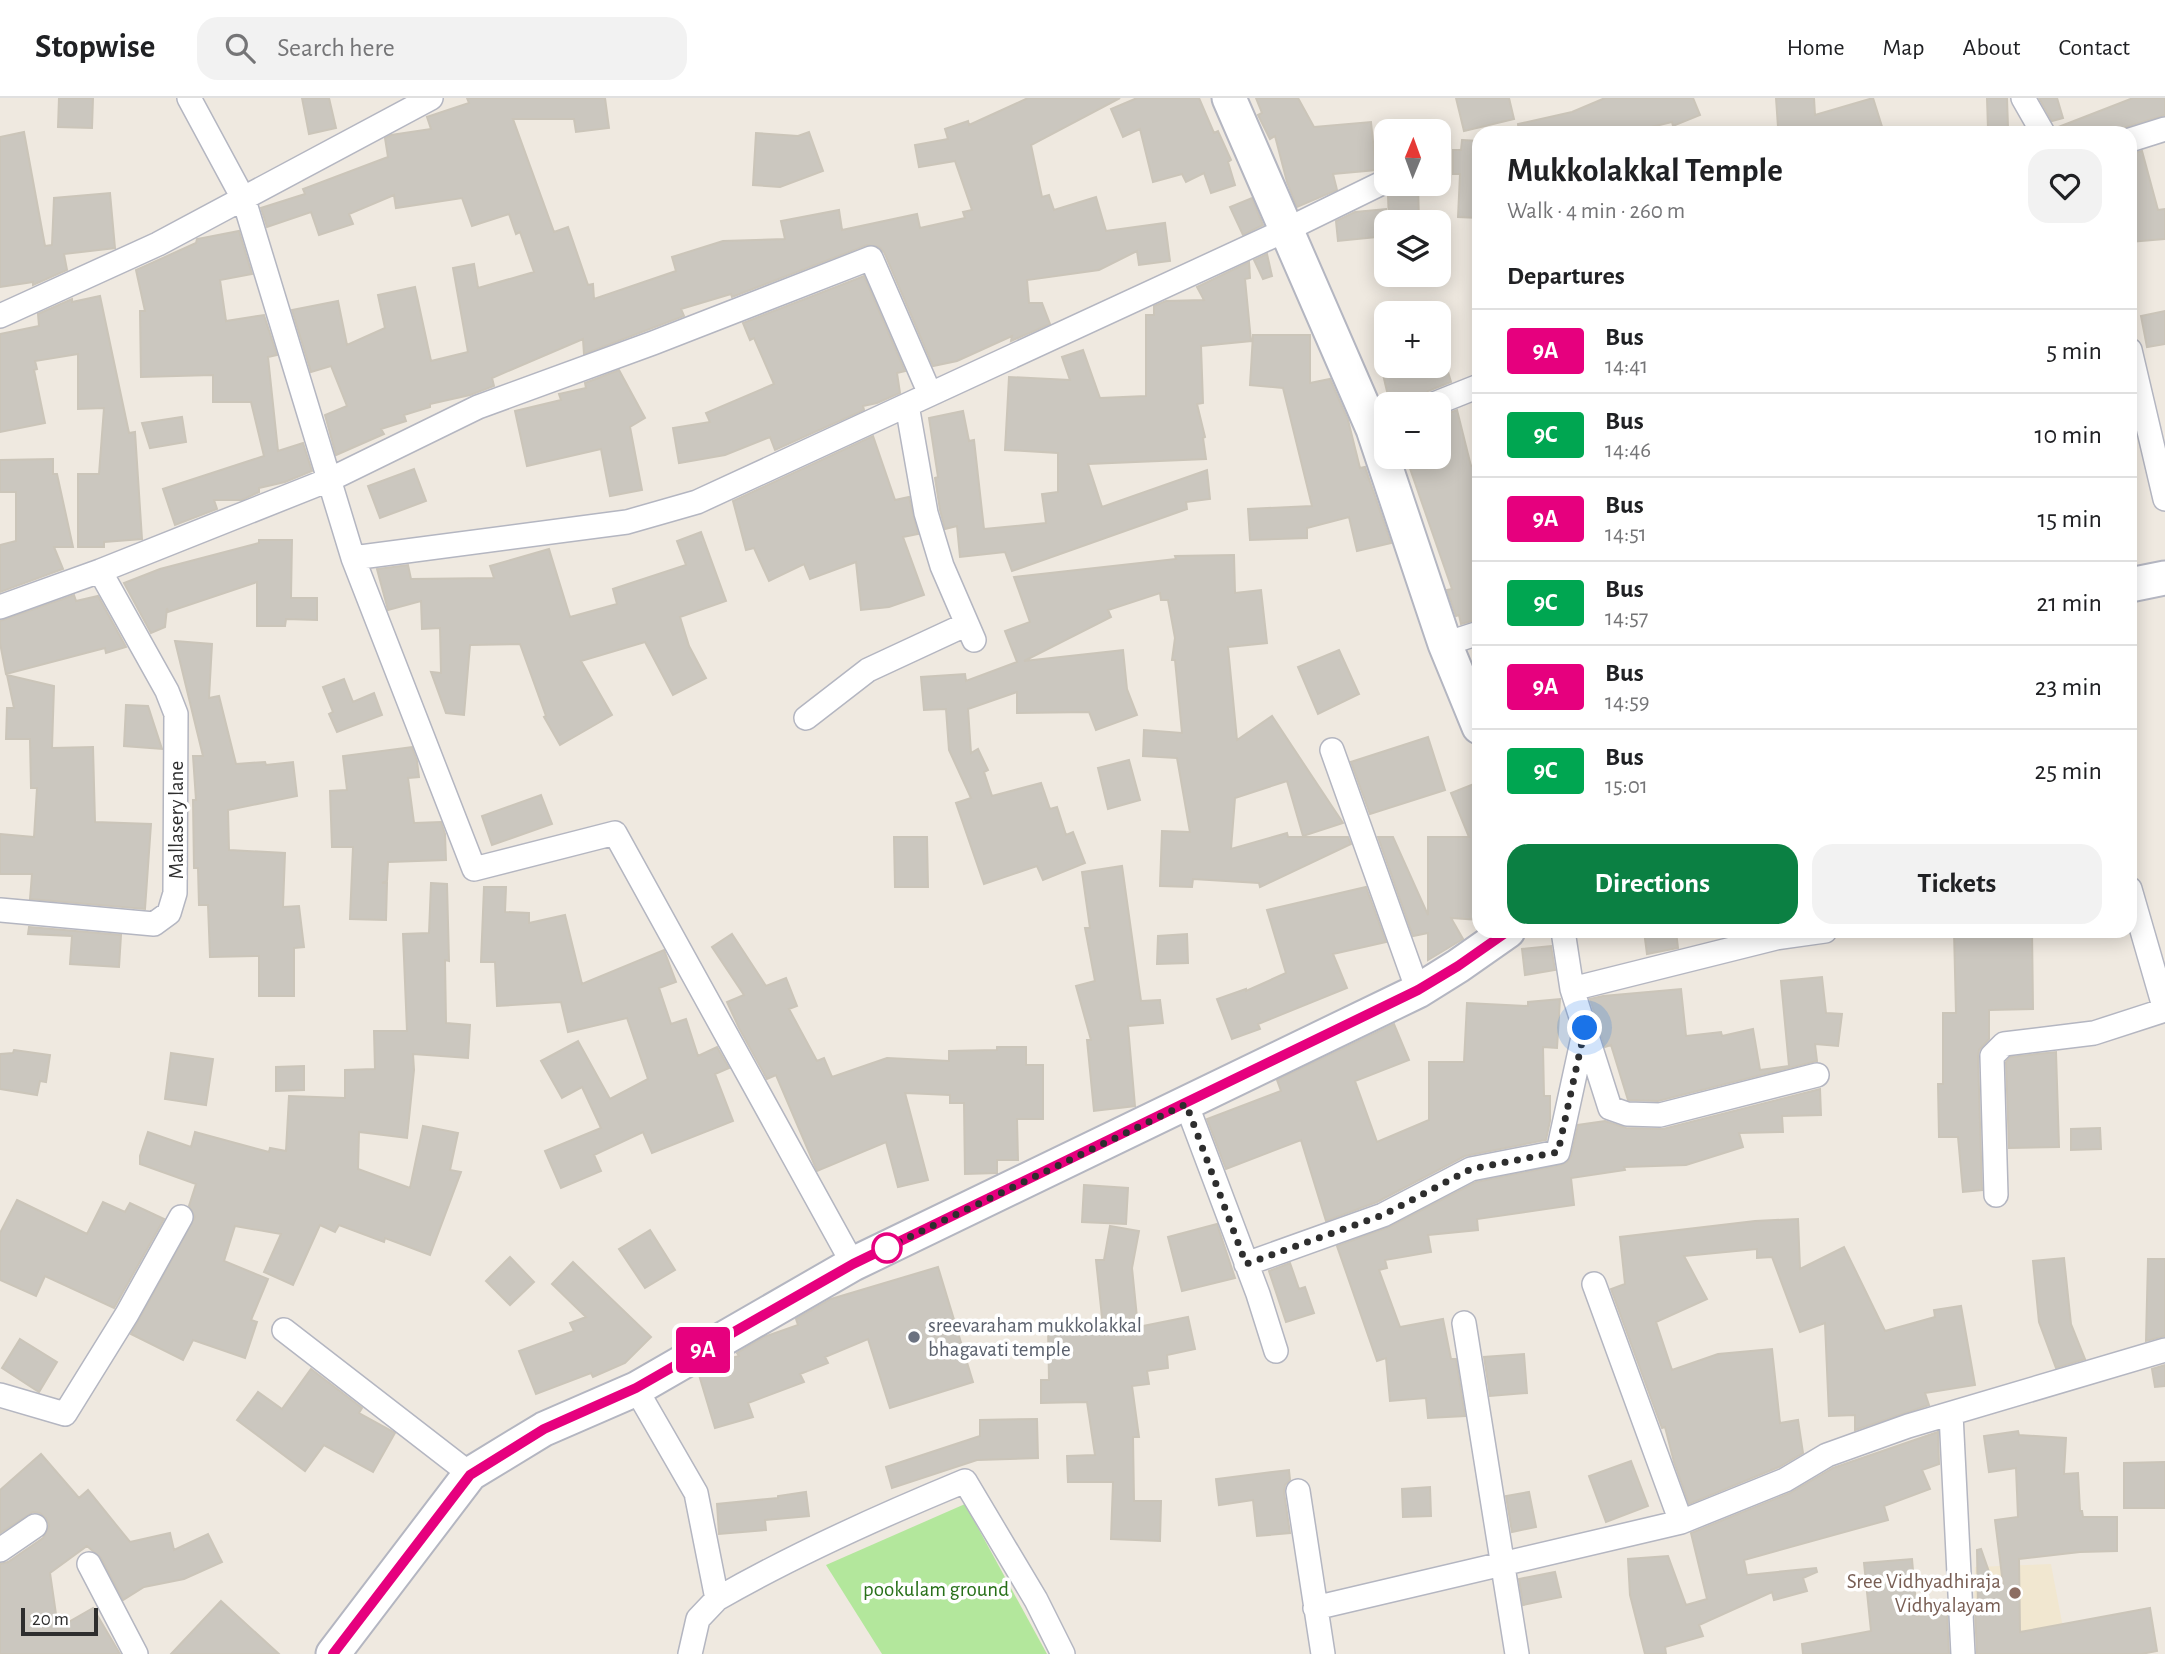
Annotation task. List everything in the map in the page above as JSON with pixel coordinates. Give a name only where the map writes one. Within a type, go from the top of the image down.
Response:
[{"type":"main road","points":[[1229,98],[1374,413]]},
{"type":"main road","points":[[1393,469],[1445,644],[1472,710]]},
{"type":"main road","points":[[2137,584],[2165,579]]},
{"type":"main road","points":[[333,1654],[470,1475],[544,1429],[636,1388],[853,1264],[1418,990],[1498,938]]},
{"type":"street","points":[[189,98],[244,200],[353,558],[474,869],[615,834],[853,1264]]},
{"type":"street","points":[[0,316],[158,244],[431,98]]},
{"type":"street","points":[[2024,98],[2039,126]]},
{"type":"street","points":[[2137,138],[2165,129]]},
{"type":"street","points":[[353,558],[626,522],[698,502],[1374,187]]},
{"type":"street","points":[[0,607],[100,571],[331,479],[478,407],[653,343],[871,258],[930,394]]},
{"type":"street","points":[[1451,397],[1472,389]]},
{"type":"street","points":[[806,718],[868,670],[971,632],[942,566],[926,513],[907,405]]},
{"type":"street","points":[[2137,408],[2165,499]]},
{"type":"street","name":"Mallasery lane","points":[[0,910],[154,924],[169,913],[175,893],[176,714],[167,691],[100,571]]},
{"type":"street","points":[[1445,644],[1472,635]]},
{"type":"street","points":[[1332,750],[1418,990]]},
{"type":"street","points":[[1996,1195],[1992,1056],[2004,1044],[2094,1033],[2165,1010],[2137,914]]},
{"type":"street","points":[[1564,938],[1572,989],[1610,1108],[1627,1114],[1660,1115],[1817,1075]]},
{"type":"street","points":[[1572,989],[1776,938]]},
{"type":"street","points":[[1246,1264],[1383,1215],[1471,1169],[1558,1152],[1585,1028]]},
{"type":"street","points":[[1186,1104],[1276,1351]]},
{"type":"street","points":[[0,1395],[65,1415],[127,1314],[181,1217]]},
{"type":"street","points":[[1594,1284],[1681,1522]]},
{"type":"street","points":[[1464,1323],[1517,1654]]},
{"type":"street","points":[[284,1330],[470,1475]]},
{"type":"street","points":[[1315,1608],[1681,1522],[1785,1480],[1827,1455],[1908,1426],[1951,1415],[2039,1385],[2165,1350]]},
{"type":"street","points":[[636,1388],[696,1493],[717,1599]]},
{"type":"street","points":[[1951,1415],[1963,1654]]},
{"type":"street","points":[[690,1654],[698,1619],[717,1599],[770,1568],[867,1521],[965,1481],[1036,1600],[1063,1654]]},
{"type":"street","points":[[1298,1492],[1323,1654]]},
{"type":"street","points":[[0,1550],[35,1526]]},
{"type":"street","points":[[89,1564],[136,1654]]},
{"type":"shaded area","name":"Sree Vidhyadhiraja Vidhyalayam","points":[[2051,1564],[2068,1654],[1977,1654],[1974,1620],[1975,1567]]},
{"type":"green space","name":"pookulam ground","points":[[965,1504],[1047,1654],[882,1654],[826,1565]]},
{"type":"building","points":[[59,98],[93,98],[92,128],[58,127]]},
{"type":"building","points":[[302,98],[329,98],[336,128],[309,134]]},
{"type":"building","points":[[467,98],[605,98],[609,128],[576,132],[574,119],[513,119],[554,232],[568,227],[588,285],[593,284],[594,299],[676,271],[672,257],[723,241],[785,239],[781,221],[839,210],[842,230],[917,214],[920,228],[965,218],[963,212],[972,210],[955,161],[919,167],[915,145],[948,139],[945,129],[968,121],[969,125],[1028,98],[1120,98],[1031,145],[1042,197],[1049,195],[1054,210],[1096,197],[1106,231],[1165,223],[1170,261],[1139,265],[1137,251],[1099,270],[1027,280],[1029,303],[1042,303],[1050,324],[1011,341],[1012,336],[957,361],[933,366],[884,252],[879,247],[867,245],[732,297],[731,294],[681,309],[684,316],[584,354],[583,339],[492,378],[494,386],[470,395],[430,404],[430,407],[404,415],[406,421],[381,429],[384,434],[336,455],[325,415],[347,406],[331,366],[311,372],[292,310],[338,301],[347,345],[385,328],[378,295],[415,287],[431,361],[468,352],[453,268],[474,264],[478,288],[534,272],[520,232],[516,234],[509,214],[472,226],[462,198],[396,208],[394,195],[349,214],[353,224],[319,235],[311,212],[267,227],[261,208],[305,194],[303,189],[388,157],[385,138],[431,129],[427,117],[469,103]]},
{"type":"building","points":[[1137,98],[1199,98],[1214,133],[1218,131],[1231,160],[1228,162],[1235,185],[1211,193],[1204,173],[1186,182],[1182,174],[1153,182],[1140,129],[1123,137],[1111,109]]},
{"type":"building","points":[[1256,98],[1298,98],[1314,127],[1371,122],[1374,170],[1333,174],[1337,190],[1297,207],[1287,182],[1275,136],[1270,139],[1258,115],[1262,113]]},
{"type":"building","points":[[1456,98],[1509,98],[1514,119],[1485,126],[1472,126],[1472,129],[1464,131]]},
{"type":"building","points":[[1605,98],[1693,98],[1700,115],[1673,126],[1672,122],[1655,126],[1518,126],[1572,112]]},
{"type":"building","points":[[1776,98],[1814,98],[1815,115],[1873,98],[1882,126],[1778,126]]},
{"type":"building","points":[[1987,98],[2007,98],[2008,126],[1988,126]]},
{"type":"building","points":[[2039,98],[2057,98],[2063,118],[2052,121]]},
{"type":"building","points":[[2133,98],[2165,98],[2165,115],[2129,126],[2061,126]]},
{"type":"building","points":[[24,132],[45,246],[52,245],[54,198],[110,193],[115,248],[64,254],[67,270],[33,285],[33,282],[0,287],[0,137]]},
{"type":"building","points":[[809,132],[823,171],[780,187],[753,185],[756,133],[798,136]]},
{"type":"building","points":[[1462,140],[1472,141],[1472,218],[1458,217],[1460,174],[1453,174],[1453,150],[1461,150]]},
{"type":"building","points":[[2142,151],[2158,210],[2165,209],[2165,239],[2137,241],[2137,152]]},
{"type":"building","points":[[1388,196],[1418,196],[1419,210],[1389,210]]},
{"type":"building","points":[[1252,198],[1263,225],[1243,235],[1230,207]]},
{"type":"building","points":[[1374,210],[1374,237],[1338,241],[1336,221],[1355,212]]},
{"type":"building","points":[[239,231],[252,274],[220,280],[226,321],[264,315],[277,355],[268,357],[278,451],[303,443],[312,471],[285,482],[259,488],[259,492],[242,500],[214,500],[217,509],[175,525],[163,489],[264,456],[251,402],[213,402],[213,375],[141,377],[140,311],[145,311],[136,270],[196,243],[197,239]]},
{"type":"building","points":[[1267,254],[1272,276],[1263,279],[1254,260]]},
{"type":"building","points":[[1249,262],[1250,278],[1245,279],[1251,341],[1201,346],[1203,403],[1197,404],[1205,437],[1206,459],[1088,464],[1102,507],[1207,470],[1210,499],[1186,502],[1187,509],[1012,571],[1005,552],[960,557],[957,526],[945,529],[940,510],[929,418],[963,411],[969,441],[974,440],[984,529],[1046,523],[1042,494],[1058,492],[1058,453],[1005,450],[1009,377],[1070,380],[1062,357],[1083,350],[1100,398],[1146,396],[1146,315],[1154,315],[1154,306],[1166,301],[1204,300],[1197,287]]},
{"type":"building","points":[[864,276],[905,371],[897,373],[900,393],[863,406],[864,410],[775,450],[770,437],[725,455],[679,463],[673,428],[710,422],[706,413],[774,384],[754,338],[750,340],[743,323]]},
{"type":"building","points":[[100,296],[129,433],[135,432],[142,539],[104,542],[104,547],[78,547],[78,474],[99,474],[104,408],[78,409],[78,354],[35,361],[37,369],[34,370],[45,423],[0,432],[0,334],[39,326],[38,314],[72,299],[72,302]]},
{"type":"building","points":[[2165,311],[2165,344],[2147,347],[2141,316]]},
{"type":"building","points":[[1253,335],[1310,335],[1310,383],[1330,379],[1348,420],[1360,468],[1365,467],[1391,543],[1357,551],[1349,517],[1307,528],[1307,538],[1250,540],[1248,509],[1312,506],[1283,388],[1250,385]]},
{"type":"building","points":[[619,370],[645,418],[630,427],[642,490],[610,496],[601,449],[527,466],[515,411],[561,400],[559,394],[586,388],[585,383]]},
{"type":"building","points":[[1384,378],[1450,378],[1451,382],[1427,392],[1387,392]]},
{"type":"building","points":[[1457,410],[1472,466],[1472,621],[1461,624],[1447,590],[1452,589],[1410,469],[1451,469],[1451,412]]},
{"type":"building","points":[[182,417],[186,442],[150,448],[142,423]]},
{"type":"building","points":[[873,436],[895,500],[909,497],[918,534],[903,537],[924,595],[889,607],[861,610],[856,562],[810,579],[804,564],[769,581],[754,548],[746,550],[733,501]]},
{"type":"building","points":[[53,459],[53,474],[57,474],[73,547],[54,547],[63,569],[0,592],[0,545],[16,541],[16,492],[0,492],[0,460]]},
{"type":"building","points":[[414,469],[426,501],[380,518],[368,486]]},
{"type":"building","points":[[701,532],[726,601],[680,617],[689,646],[706,678],[673,695],[645,642],[581,661],[612,715],[560,745],[544,717],[546,716],[520,644],[470,645],[464,715],[446,713],[431,672],[441,673],[440,628],[422,629],[421,601],[388,610],[377,569],[408,565],[411,579],[494,578],[490,566],[549,549],[570,617],[617,604],[613,589],[686,565],[677,541]]},
{"type":"building","points":[[259,540],[292,540],[291,598],[317,598],[317,620],[286,619],[285,626],[257,626],[257,582],[168,612],[167,608],[165,627],[151,633],[124,583],[160,569],[259,543]]},
{"type":"building","points":[[1234,555],[1235,593],[1261,590],[1267,643],[1228,647],[1237,740],[1272,716],[1343,823],[1303,836],[1287,781],[1235,798],[1231,849],[1287,833],[1288,837],[1348,837],[1351,844],[1260,887],[1259,883],[1193,879],[1192,887],[1160,886],[1162,831],[1190,832],[1177,758],[1143,756],[1144,730],[1182,733],[1175,660],[1172,660],[1175,638],[1168,600],[1161,600],[1160,593],[1108,610],[1111,617],[1024,661],[1123,650],[1127,689],[1137,715],[1096,730],[1089,712],[1017,713],[1017,692],[968,709],[971,753],[978,749],[988,770],[984,772],[992,796],[1041,783],[1050,809],[1057,807],[1066,835],[1073,832],[1085,863],[1043,880],[1037,866],[984,884],[956,803],[971,798],[949,750],[946,709],[924,710],[921,677],[965,674],[966,681],[1017,662],[1005,631],[1030,622],[1014,577],[1176,559],[1175,556]]},
{"type":"building","points":[[74,595],[76,601],[98,596],[126,647],[106,653],[105,648],[6,674],[0,643],[0,621]]},
{"type":"building","points":[[175,641],[212,644],[209,698],[219,696],[236,764],[293,762],[297,796],[228,810],[229,850],[285,853],[283,907],[299,906],[304,947],[294,948],[294,996],[259,996],[259,956],[210,957],[208,905],[199,905],[198,868],[194,868],[193,800],[196,800],[193,756],[203,756]]},
{"type":"building","points":[[1339,650],[1359,694],[1318,714],[1298,667]]},
{"type":"building","points":[[7,675],[54,686],[52,748],[93,747],[95,822],[151,824],[145,909],[30,899],[32,874],[0,874],[0,834],[34,837],[37,788],[31,788],[30,739],[6,739],[7,708],[14,708]]},
{"type":"building","points":[[344,679],[353,702],[374,693],[382,715],[337,732],[329,714],[333,712],[323,687]]},
{"type":"building","points":[[126,705],[148,706],[162,749],[124,746]]},
{"type":"building","points":[[1428,737],[1445,790],[1370,814],[1351,762]]},
{"type":"building","points":[[412,747],[419,777],[408,778],[414,823],[441,822],[445,834],[446,860],[388,862],[387,881],[382,883],[387,883],[386,920],[350,919],[353,847],[332,847],[330,791],[347,790],[343,756]]},
{"type":"building","points":[[1129,760],[1140,800],[1108,809],[1098,768]]},
{"type":"building","points":[[1472,785],[1472,920],[1451,918],[1463,939],[1428,960],[1428,933],[1413,936],[1378,837],[1393,837],[1428,915],[1428,837],[1469,837],[1451,793]]},
{"type":"building","points":[[541,795],[552,824],[492,845],[482,816]]},
{"type":"building","points":[[894,837],[927,837],[928,887],[895,887]]},
{"type":"building","points":[[1122,866],[1141,1001],[1160,1000],[1163,1023],[1128,1026],[1135,1106],[1094,1111],[1087,1040],[1091,1040],[1076,986],[1095,981],[1085,928],[1090,928],[1082,872]]},
{"type":"building","points":[[431,883],[447,884],[449,961],[445,960],[446,1023],[470,1025],[468,1058],[413,1054],[414,1070],[407,1138],[359,1132],[358,1169],[410,1188],[423,1126],[458,1133],[450,1170],[461,1172],[430,1255],[339,1225],[335,1232],[320,1225],[293,1285],[264,1272],[281,1234],[235,1226],[224,1261],[268,1279],[251,1320],[257,1322],[245,1358],[193,1340],[183,1360],[131,1334],[195,1217],[189,1206],[196,1184],[140,1164],[148,1132],[191,1147],[195,1132],[269,1152],[270,1148],[286,1151],[289,1096],[345,1098],[345,1070],[375,1069],[374,1031],[407,1031],[403,934],[429,933]]},
{"type":"building","points":[[484,887],[506,887],[505,912],[529,913],[529,923],[565,915],[582,984],[664,950],[676,982],[659,988],[671,1024],[686,1019],[698,1056],[717,1047],[729,1068],[715,1074],[733,1121],[652,1153],[643,1132],[594,1155],[601,1171],[561,1188],[545,1151],[601,1128],[582,1087],[562,1098],[541,1061],[578,1041],[610,1099],[648,1079],[627,1018],[568,1032],[561,1002],[497,1006],[495,962],[481,962]]},
{"type":"building","points":[[1366,887],[1386,942],[1333,954],[1347,988],[1258,1024],[1260,1029],[1232,1039],[1217,999],[1246,991],[1286,973],[1267,910]]},
{"type":"building","points":[[29,927],[121,935],[119,967],[70,964],[72,936],[28,934]]},
{"type":"building","points":[[732,934],[766,986],[786,978],[797,1006],[789,1009],[817,1061],[824,1058],[832,1077],[887,1058],[949,1061],[949,1051],[1026,1047],[1026,1065],[1043,1065],[1043,1119],[1017,1119],[1018,1160],[997,1160],[997,1173],[965,1174],[964,1103],[950,1103],[950,1095],[905,1093],[928,1180],[898,1187],[886,1142],[817,1171],[776,1075],[767,1079],[727,1002],[744,995],[712,947]]},
{"type":"building","points":[[1187,934],[1188,963],[1157,964],[1158,936]]},
{"type":"building","points":[[1645,938],[1677,938],[1678,948],[1647,954]]},
{"type":"building","points":[[1954,938],[2032,938],[2033,1009],[1989,1010],[1989,1039],[1979,1050],[1978,1056],[1982,1190],[1963,1192],[1958,1137],[1939,1137],[1938,1084],[1943,1084],[1943,1013],[1956,1013]]},
{"type":"building","points":[[1551,946],[1555,970],[1525,975],[1522,949]]},
{"type":"building","points":[[1822,977],[1826,1013],[1842,1014],[1838,1046],[1815,1044],[1817,1061],[1658,1101],[1628,1100],[1611,1045],[1605,1047],[1590,999],[1681,989],[1686,1036],[1721,1032],[1722,1036],[1753,1029],[1760,1070],[1789,1066],[1781,981]]},
{"type":"building","points":[[1560,999],[1557,1048],[1543,1047],[1544,1096],[1550,1096],[1550,1121],[1546,1140],[1465,1156],[1377,1202],[1326,1221],[1301,1140],[1226,1169],[1207,1119],[1281,1091],[1277,1080],[1394,1024],[1409,1060],[1355,1081],[1377,1142],[1429,1120],[1429,1062],[1464,1062],[1467,1003],[1528,1006],[1528,1002]]},
{"type":"building","points":[[14,1050],[50,1055],[46,1082],[40,1081],[37,1095],[0,1089],[0,1054],[13,1053]]},
{"type":"building","points":[[2056,1052],[2059,1147],[2009,1148],[2006,1062],[2010,1057]]},
{"type":"building","points":[[171,1053],[213,1059],[206,1105],[165,1099]]},
{"type":"building","points":[[304,1066],[304,1090],[276,1091],[276,1067]]},
{"type":"building","points":[[1820,1089],[1821,1115],[1782,1116],[1783,1132],[1739,1133],[1743,1147],[1686,1165],[1624,1167],[1625,1170],[1571,1178],[1574,1205],[1477,1219],[1478,1230],[1428,1235],[1431,1252],[1385,1260],[1387,1268],[1379,1270],[1400,1327],[1443,1319],[1451,1359],[1456,1359],[1465,1416],[1428,1418],[1426,1398],[1390,1401],[1386,1358],[1377,1361],[1337,1246],[1389,1227],[1476,1182],[1567,1162],[1571,1156],[1578,1125],[1605,1121],[1626,1128],[1663,1129]]},
{"type":"building","points":[[2100,1128],[2101,1149],[2071,1150],[2071,1129]]},
{"type":"building","points":[[1084,1185],[1128,1188],[1126,1224],[1082,1222]]},
{"type":"building","points":[[17,1200],[87,1234],[103,1202],[125,1212],[130,1203],[164,1219],[114,1308],[45,1276],[36,1296],[0,1280],[0,1233]]},
{"type":"building","points":[[1798,1219],[1800,1269],[1844,1247],[1885,1331],[1935,1317],[1934,1310],[1961,1306],[1975,1385],[1925,1393],[1929,1405],[1855,1430],[1855,1415],[1829,1416],[1825,1323],[1800,1332],[1772,1257],[1757,1258],[1757,1249],[1684,1256],[1707,1299],[1656,1322],[1672,1370],[1718,1354],[1772,1349],[1780,1423],[1798,1420],[1803,1453],[1779,1467],[1689,1504],[1665,1427],[1662,1428],[1611,1289],[1625,1284],[1620,1237],[1755,1221]]},
{"type":"building","points":[[1217,1224],[1235,1278],[1182,1291],[1168,1237]]},
{"type":"building","points":[[1110,1226],[1139,1231],[1132,1268],[1138,1327],[1188,1317],[1195,1349],[1167,1355],[1168,1368],[1147,1371],[1149,1384],[1132,1386],[1139,1437],[1133,1437],[1134,1501],[1161,1501],[1160,1541],[1111,1539],[1113,1482],[1068,1482],[1067,1456],[1095,1455],[1087,1402],[1041,1403],[1041,1380],[1049,1380],[1048,1327],[1103,1327],[1096,1260],[1104,1260]]},
{"type":"building","points":[[650,1230],[675,1270],[645,1288],[619,1249]]},
{"type":"building","points":[[510,1257],[534,1282],[510,1305],[486,1281]]},
{"type":"building","points":[[2064,1258],[2071,1324],[2085,1359],[2056,1368],[2039,1322],[2033,1261]]},
{"type":"building","points":[[2148,1259],[2165,1259],[2165,1336],[2146,1341]]},
{"type":"building","points":[[573,1262],[651,1337],[625,1363],[593,1377],[591,1373],[536,1394],[519,1351],[574,1331],[570,1323],[586,1317],[552,1284]]},
{"type":"building","points":[[1290,1263],[1299,1289],[1305,1287],[1314,1313],[1286,1322],[1269,1271]]},
{"type":"building","points":[[938,1267],[973,1382],[890,1408],[868,1339],[825,1357],[828,1363],[800,1374],[804,1382],[748,1403],[753,1417],[715,1428],[699,1375],[724,1360],[739,1356],[737,1353],[764,1337],[798,1325],[796,1319],[831,1299]]},
{"type":"building","points":[[20,1339],[57,1362],[39,1392],[2,1368]]},
{"type":"building","points":[[1524,1354],[1527,1393],[1490,1396],[1484,1357]]},
{"type":"building","points":[[2165,1365],[2165,1386],[2155,1387],[2152,1369]]},
{"type":"building","points":[[311,1369],[362,1408],[359,1413],[395,1433],[373,1472],[324,1445],[305,1471],[237,1420],[258,1392],[282,1409]]},
{"type":"building","points":[[1037,1419],[1038,1458],[977,1460],[892,1488],[886,1467],[980,1436],[980,1420]]},
{"type":"building","points":[[2018,1431],[2019,1435],[2066,1438],[2064,1474],[2078,1473],[2080,1511],[2083,1517],[2117,1517],[2117,1551],[2019,1559],[2020,1632],[2150,1608],[2157,1651],[2141,1654],[1977,1654],[1977,1550],[1981,1549],[1994,1586],[2003,1584],[1995,1520],[2018,1517],[2016,1468],[1989,1472],[1984,1436]]},
{"type":"building","points":[[1938,1432],[1939,1464],[1922,1470],[1930,1489],[1884,1506],[1888,1520],[1744,1560],[1747,1575],[1816,1568],[1817,1572],[1803,1578],[1807,1591],[1774,1600],[1772,1592],[1699,1625],[1703,1636],[1665,1647],[1666,1654],[1645,1654],[1630,1595],[1628,1559],[1668,1556],[1686,1605],[1707,1599],[1691,1533],[1790,1493],[1833,1468]]},
{"type":"building","points":[[41,1454],[79,1498],[88,1490],[130,1542],[170,1533],[174,1550],[208,1534],[222,1562],[184,1579],[144,1587],[123,1600],[101,1558],[87,1546],[50,1573],[58,1628],[93,1608],[120,1654],[0,1654],[0,1564],[8,1562],[43,1538],[49,1526],[46,1518],[33,1512],[0,1533],[0,1490]]},
{"type":"building","points":[[1631,1461],[1648,1506],[1606,1522],[1589,1476]]},
{"type":"building","points":[[2165,1462],[2165,1508],[2124,1508],[2124,1463]]},
{"type":"building","points":[[1289,1470],[1290,1480],[1285,1485],[1284,1492],[1290,1533],[1257,1536],[1253,1500],[1219,1505],[1216,1479]]},
{"type":"building","points":[[1430,1487],[1431,1516],[1403,1517],[1402,1489]]},
{"type":"building","points":[[806,1492],[809,1516],[765,1520],[766,1530],[719,1534],[717,1504],[778,1498]]},
{"type":"building","points":[[1529,1492],[1536,1527],[1512,1532],[1506,1496]]},
{"type":"building","points":[[1912,1559],[1917,1616],[1947,1613],[1949,1654],[1803,1654],[1802,1644],[1871,1631],[1864,1563]]},
{"type":"building","points":[[1555,1572],[1561,1597],[1523,1605],[1519,1579]]},
{"type":"building","points":[[221,1601],[279,1654],[171,1654]]},
{"type":"bus line","name":"9A","points":[[333,1654],[470,1475],[544,1429],[636,1388],[853,1264],[1418,990],[1498,938]]},
{"type":"place","name":"sreevaraham mukkolakkal bhagavati temple","points":[[914,1337]]},
{"type":"place","name":"Sree Vidhyadhiraja Vidhyalayam","points":[[2015,1593]]},
{"type":"route","points":[[887,1248],[876,1253],[1186,1104],[1246,1264],[1383,1215],[1471,1169],[1558,1152],[1585,1028]]}]
